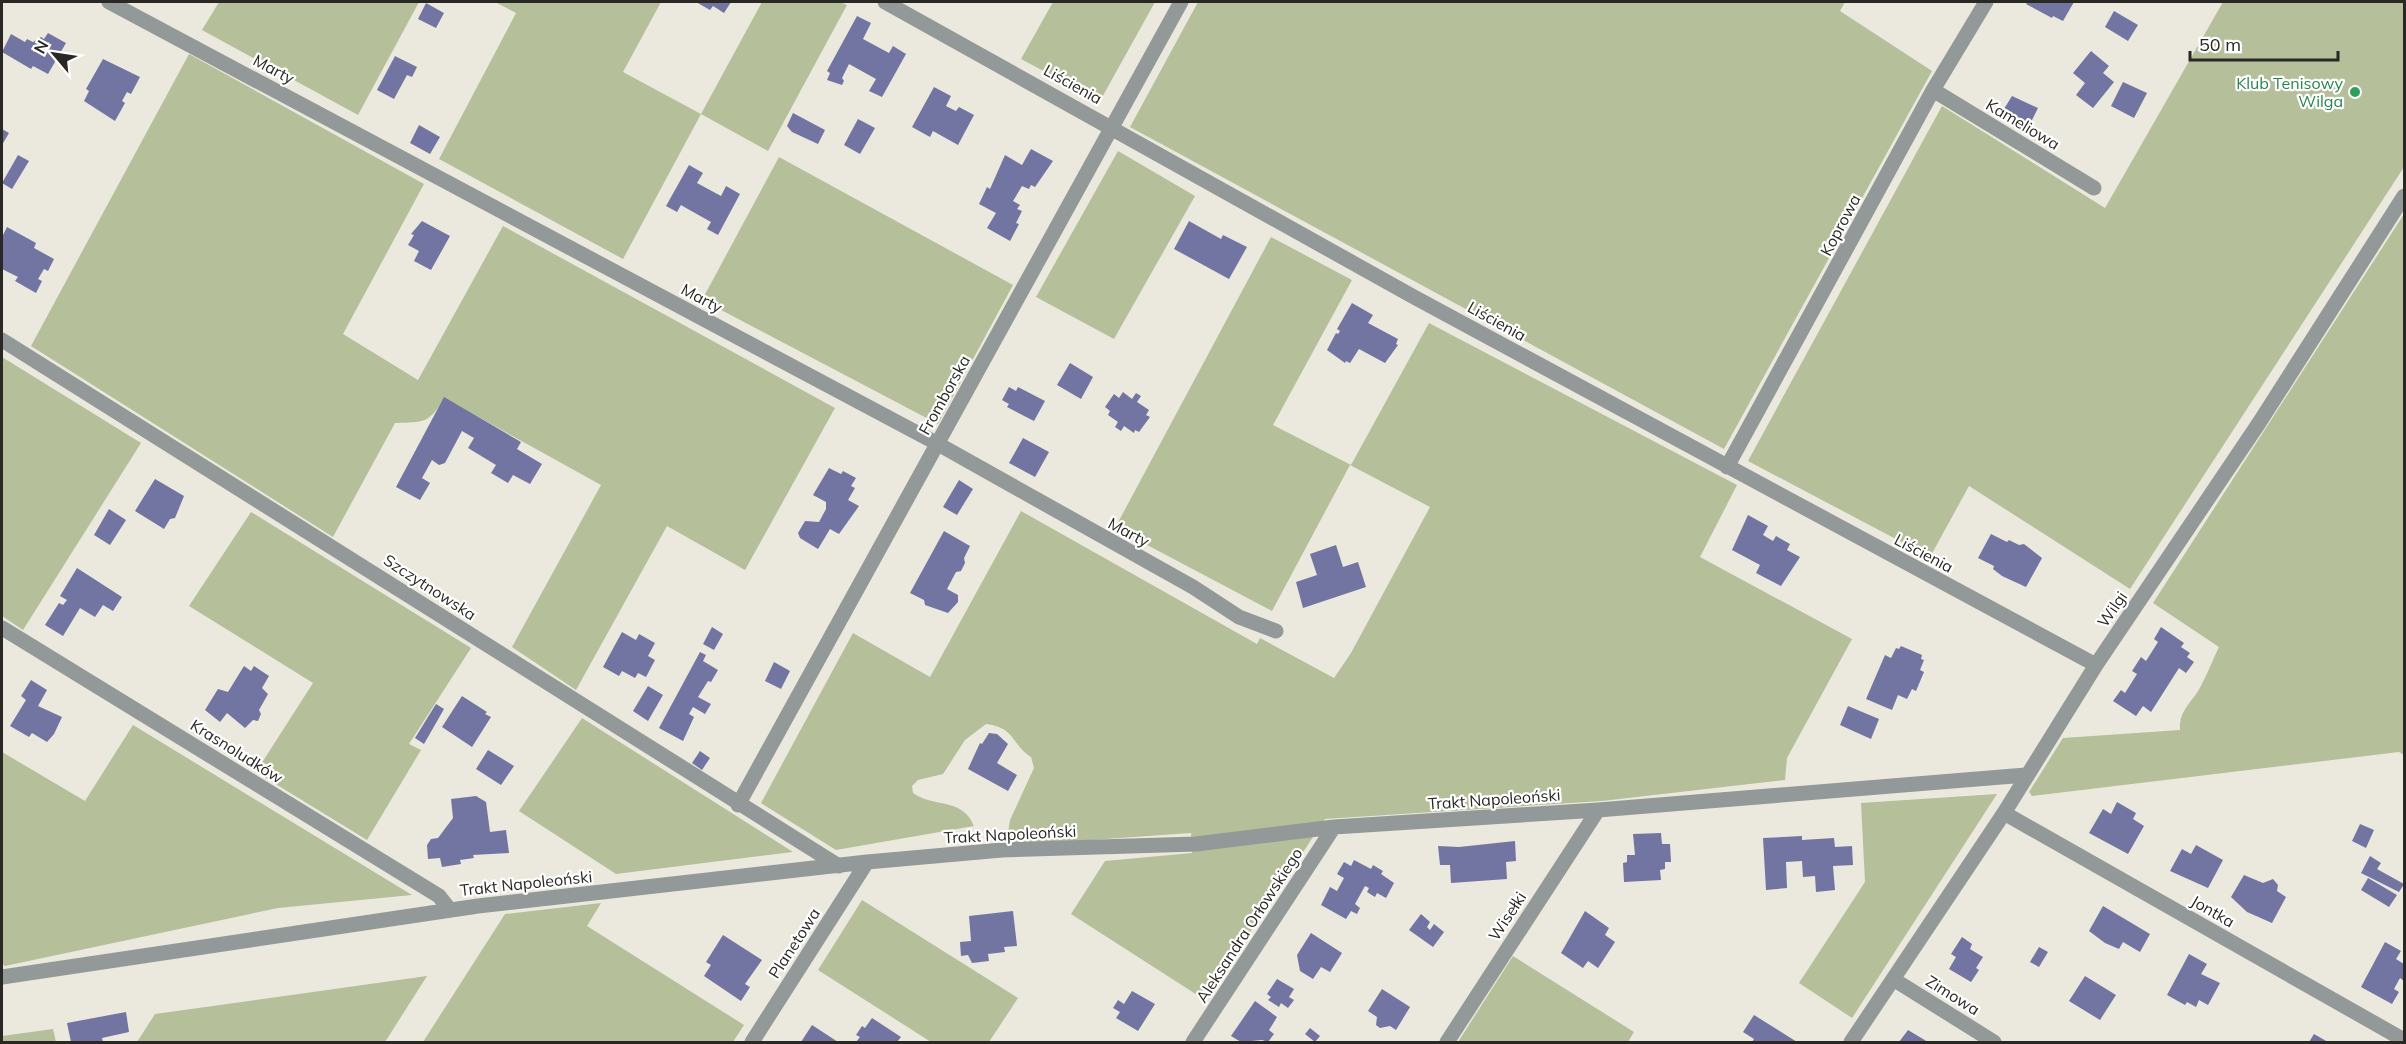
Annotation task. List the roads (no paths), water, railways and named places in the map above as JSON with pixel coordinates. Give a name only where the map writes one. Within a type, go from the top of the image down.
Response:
[{"type":"street","name":"Marty","points":[[109,2],[938,444],[1192,587],[1239,617],[1276,631]]},
{"type":"street","name":"Liścienia","points":[[885,2],[1113,126],[1414,297],[2096,665]]},
{"type":"street","name":"Fromborska","points":[[738,805],[1181,2]]},
{"type":"street","name":"Koprowa","points":[[1727,467],[1933,90],[1986,2]]},
{"type":"street","name":"Kameliowa","points":[[1933,90],[2094,188]]},
{"type":"street","name":"Wilgi","points":[[1851,1042],[2004,813],[2096,665],[2259,423],[2404,196]]},
{"type":"street","name":"Szczytnowska","points":[[2,340],[333,546],[738,805],[838,866]]},
{"type":"street","name":"Krasnoludków","points":[[2,628],[439,896],[450,910]]},
{"type":"street","name":"Trakt Napoleoński","points":[[2,977],[450,910],[867,862],[1002,850],[1208,843],[1334,827],[1598,810],[2026,775]]},
{"type":"street","name":"Wisełki","points":[[1447,1042],[1598,810]]},
{"type":"street","name":"Jontka","points":[[2004,813],[2404,1040]]},
{"type":"street","name":"Aleksandra Orłowskiego","points":[[1193,1042],[1334,827]]},
{"type":"street","name":"Planetowa","points":[[752,1042],[867,862]]},
{"type":"street","name":"Zimowa","points":[[1893,979],[1994,1042]]},
{"type":"place","name":"Klub Tenisowy Wilga","points":[[2355,92]]}]
